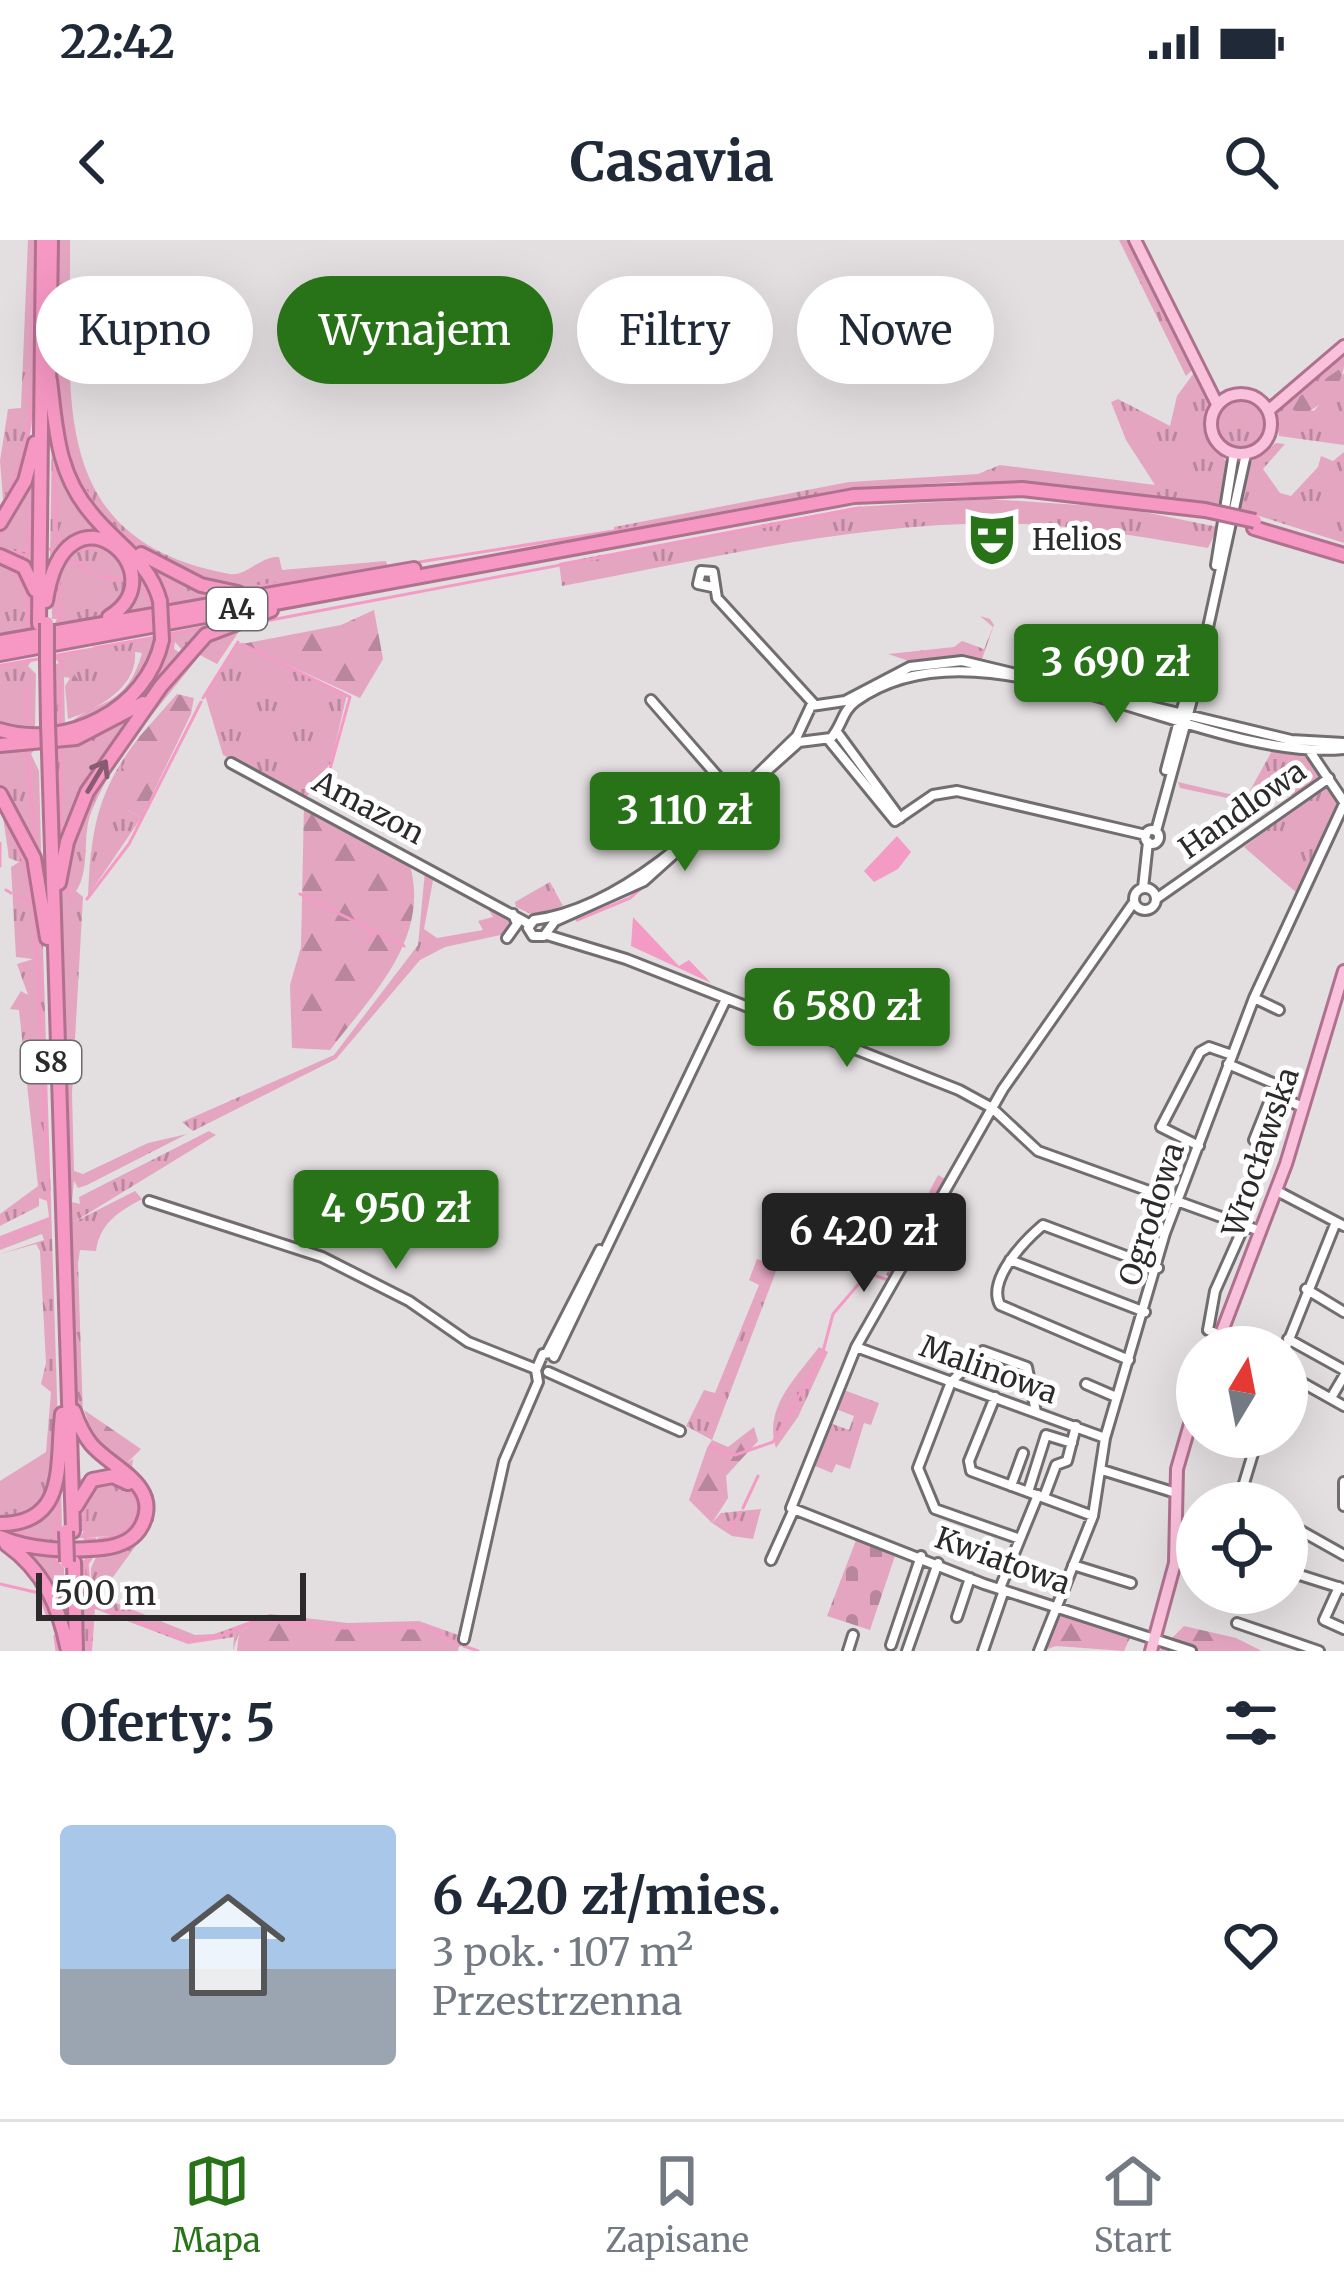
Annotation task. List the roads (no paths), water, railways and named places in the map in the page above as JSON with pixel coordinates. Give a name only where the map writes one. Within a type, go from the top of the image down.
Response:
[{"type":"highway","points":[[45,276],[47,240]]},
{"type":"highway","points":[[47,240],[48,276]]},
{"type":"highway","points":[[0,523],[32,460],[39,384]]},
{"type":"highway","points":[[42,384],[44,466]]},
{"type":"highway","points":[[44,466],[49,384]]},
{"type":"highway","points":[[0,730],[52,734],[103,717],[145,681],[162,640],[160,601],[144,565],[81,501],[62,463],[51,384]]},
{"type":"highway","name":"S8","points":[[44,466],[44,725],[68,1380],[71,1651]]},
{"type":"highway","name":"A4","points":[[0,657],[475,565],[890,492],[1075,491],[1254,524],[1344,552]]},
{"type":"highway","name":"A4","points":[[0,657],[868,501],[1022,495],[1204,513]]},
{"type":"highway","points":[[114,537],[211,589],[275,590]]},
{"type":"highway","points":[[43,615],[52,567],[66,546],[87,538],[113,544],[130,565],[130,595],[115,614],[86,625]]},
{"type":"highway","points":[[0,556],[29,573],[43,615]]},
{"type":"highway","points":[[0,641],[357,575],[475,565]]},
{"type":"highway","points":[[51,941],[60,874],[76,818],[101,768],[206,634],[272,610]]},
{"type":"highway","points":[[0,745],[45,744],[91,733],[132,712],[161,686]]},
{"type":"highway","points":[[0,794],[34,858],[51,941]]},
{"type":"highway","name":"S8","points":[[51,941],[69,1531]]},
{"type":"highway","points":[[0,1533],[41,1549],[109,1547],[131,1539],[144,1520],[141,1489],[81,1429],[68,1380]]},
{"type":"highway","points":[[0,1533],[32,1518],[53,1497],[61,1468],[62,1414]]},
{"type":"highway","points":[[0,1533],[44,1544],[114,1541],[137,1524],[136,1492],[117,1477],[92,1480],[77,1500],[69,1531]]},
{"type":"highway","points":[[0,1533],[43,1580],[71,1651]]},
{"type":"main road","points":[[1136,240],[1210,384],[1223,400]]},
{"type":"main road","points":[[1265,406],[1344,346]]},
{"type":"main road","points":[[1223,400],[1246,394],[1265,406]]},
{"type":"main road","points":[[1223,400],[1211,432],[1219,445],[1240,453],[1269,436],[1265,406]]},
{"type":"main road","name":"Wrocławska","points":[[1224,1326],[1277,1191],[1344,970]]},
{"type":"main road","points":[[1151,1651],[1176,1559]]},
{"type":"street","points":[[1137,906],[1150,909],[1151,836],[1197,662],[1240,453]]},
{"type":"street","points":[[709,588],[771,664],[821,739],[897,819]]},
{"type":"street","points":[[542,926],[641,877],[796,736],[804,717],[820,704],[845,701],[910,667],[952,661],[1166,709],[1183,717],[1344,746]]},
{"type":"street","points":[[771,664],[820,704],[836,711],[838,728],[897,819]]},
{"type":"street","points":[[542,926],[644,881],[790,750],[838,728],[848,707],[884,683],[952,667],[1308,749],[1318,754],[1344,803]]},
{"type":"street","points":[[1166,709],[1189,695]]},
{"type":"street","points":[[1189,695],[1196,710],[1210,720]]},
{"type":"street","points":[[651,700],[733,794]]},
{"type":"street","points":[[1318,754],[1344,746]]},
{"type":"street","name":"Amazon","points":[[231,763],[542,926]]},
{"type":"street","name":"Handlowa","points":[[1150,892],[1182,879],[1329,778]]},
{"type":"street","points":[[897,819],[933,795],[957,791],[1151,836]]},
{"type":"street","name":"Ogrodowa","points":[[1039,1651],[1093,1516],[1116,1397],[1230,1059],[1344,803]]},
{"type":"street","points":[[770,1560],[856,1347],[992,1108],[1115,926],[1150,892]]},
{"type":"street","name":"Amazon","points":[[484,896],[542,926]]},
{"type":"street","points":[[507,938],[517,924],[512,913]]},
{"type":"street","points":[[571,941],[566,928],[572,914]]},
{"type":"street","points":[[542,926],[992,1108],[1031,1147],[1261,1231]]},
{"type":"street","points":[[1254,998],[1279,1010]]},
{"type":"street","points":[[464,1640],[504,1461],[541,1373],[726,999]]},
{"type":"street","points":[[1329,1015],[1344,1019]]},
{"type":"street","points":[[1199,1146],[1163,1132],[1161,1126],[1200,1052],[1209,1047],[1275,1084],[1254,1140]]},
{"type":"street","points":[[1273,1095],[1303,1107]]},
{"type":"street","points":[[1277,1191],[1340,1224],[1306,1289],[1293,1326]]},
{"type":"street","points":[[149,1201],[336,1262],[468,1342],[680,1431]]},
{"type":"street","points":[[1129,1360],[1000,1305],[995,1296],[1010,1260],[1042,1225],[1158,1268]]},
{"type":"street","points":[[1209,1326],[1213,1298],[1244,1226]]},
{"type":"street","points":[[1010,1260],[1144,1312]]},
{"type":"street","points":[[1306,1289],[1344,1312]]},
{"type":"street","name":"Malinowa","points":[[856,1347],[1105,1438]]},
{"type":"street","points":[[1020,1539],[935,1509],[918,1468],[951,1382],[983,1351],[1027,1367],[1036,1412]]},
{"type":"street","points":[[1308,1354],[1344,1373],[1331,1399]]},
{"type":"street","points":[[1086,1384],[1116,1397]]},
{"type":"street","points":[[1308,1386],[1344,1406]]},
{"type":"street","points":[[995,1397],[969,1467],[1093,1516]]},
{"type":"street","points":[[983,1651],[1020,1539],[1056,1465],[1067,1461],[1076,1426]]},
{"type":"street","points":[[1028,1492],[1046,1435],[1072,1443]]},
{"type":"street","points":[[1010,1486],[1023,1453]]},
{"type":"street","points":[[1102,1470],[1176,1493]]},
{"type":"street","points":[[1344,1482],[1344,1506]]},
{"type":"street","name":"Kwiatowa","points":[[792,1509],[970,1578],[1191,1651]]},
{"type":"street","points":[[1308,1535],[1344,1555]]},
{"type":"street","points":[[891,1645],[920,1556]]},
{"type":"street","points":[[907,1651],[938,1563]]},
{"type":"street","points":[[1073,1565],[1132,1583]]},
{"type":"street","points":[[1308,1577],[1341,1588],[1339,1604],[1330,1602],[1324,1620],[1343,1626]]},
{"type":"street","points":[[957,1617],[970,1578]]},
{"type":"street","points":[[1246,1614],[1240,1624],[1319,1651]]},
{"type":"street","points":[[848,1651],[853,1635]]},
{"type":"waterway","points":[[0,508],[14,481],[29,423],[34,270]]},
{"type":"waterway","points":[[59,270],[60,387],[73,462],[88,495],[112,525],[145,549]]},
{"type":"waterway","points":[[54,451],[57,544],[79,532],[104,535]]},
{"type":"waterway","points":[[0,548],[28,556],[34,470],[32,476]]},
{"type":"waterway","points":[[58,470],[85,517]]},
{"type":"waterway","points":[[0,535],[30,485]]},
{"type":"waterway","points":[[255,623],[860,508]]},
{"type":"waterway","points":[[413,563],[702,517]]},
{"type":"waterway","points":[[73,552],[98,546]]},
{"type":"waterway","points":[[50,549],[54,552]]},
{"type":"waterway","points":[[69,559],[93,573]]},
{"type":"waterway","points":[[241,589],[404,565]]},
{"type":"waterway","points":[[153,567],[197,589]]},
{"type":"waterway","points":[[12,568],[28,594],[28,631]]},
{"type":"waterway","points":[[139,571],[150,608]]},
{"type":"waterway","points":[[137,589],[138,573]]},
{"type":"waterway","points":[[159,574],[173,603]]},
{"type":"waterway","points":[[59,575],[59,625]]},
{"type":"waterway","points":[[98,576],[127,581]]},
{"type":"waterway","points":[[167,581],[179,591]]},
{"type":"waterway","points":[[192,601],[212,594]]},
{"type":"waterway","points":[[181,595],[182,599]]},
{"type":"waterway","points":[[163,607],[186,601]]},
{"type":"waterway","points":[[55,626],[104,616]]},
{"type":"waterway","points":[[167,635],[212,626]]},
{"type":"waterway","points":[[172,650],[173,635]]},
{"type":"waterway","points":[[183,650],[198,635]]},
{"type":"waterway","points":[[94,648],[157,637]]},
{"type":"waterway","points":[[203,698],[238,642]]},
{"type":"waterway","points":[[242,644],[350,697],[330,769],[305,796]]},
{"type":"waterway","points":[[53,656],[81,651]]},
{"type":"waterway","points":[[174,663],[181,653]]},
{"type":"waterway","points":[[61,657],[62,668]]},
{"type":"waterway","points":[[0,666],[44,658]]},
{"type":"waterway","points":[[141,673],[144,661]]},
{"type":"waterway","points":[[137,700],[166,664]]},
{"type":"waterway","points":[[60,684],[59,721],[64,727]]},
{"type":"waterway","points":[[27,687],[27,732]]},
{"type":"waterway","points":[[87,899],[129,844],[201,702]]},
{"type":"waterway","points":[[83,741],[133,715]]},
{"type":"waterway","points":[[61,843],[88,777],[122,732]]},
{"type":"waterway","points":[[61,830],[61,747],[65,746]]},
{"type":"waterway","points":[[0,783],[35,843],[27,751],[12,751]]},
{"type":"waterway","points":[[766,780],[776,768]]},
{"type":"waterway","points":[[72,902],[70,861],[100,784]]},
{"type":"waterway","points":[[751,794],[761,785]]},
{"type":"waterway","points":[[577,920],[630,898],[746,797]]},
{"type":"waterway","points":[[9,824],[26,868],[35,920],[49,1202]]},
{"type":"waterway","points":[[0,843],[0,866]]},
{"type":"waterway","points":[[6,890],[11,893]]},
{"type":"waterway","points":[[300,894],[404,946]]},
{"type":"waterway","points":[[15,895],[29,902]]},
{"type":"waterway","points":[[367,944],[372,933]]},
{"type":"waterway","points":[[0,1242],[48,1221]]},
{"type":"waterway","points":[[232,1222],[323,1252],[393,1289]]},
{"type":"waterway","points":[[788,1245],[866,1272]]},
{"type":"waterway","points":[[710,1447],[735,1455],[773,1442],[822,1355],[833,1314],[868,1273],[893,1282]]},
{"type":"waterway","points":[[456,1329],[479,1342]]},
{"type":"waterway","points":[[510,1355],[531,1362]]},
{"type":"waterway","points":[[54,1432],[57,1410]]},
{"type":"waterway","points":[[76,1438],[79,1482],[89,1476]]},
{"type":"waterway","points":[[743,1508],[758,1476]]},
{"type":"waterway","points":[[55,1540],[60,1489]]},
{"type":"waterway","points":[[99,1539],[131,1525],[137,1504],[129,1489]]},
{"type":"waterway","points":[[85,1504],[85,1539],[95,1539]]},
{"type":"waterway","points":[[13,1528],[33,1524],[55,1506]]},
{"type":"waterway","points":[[730,1530],[741,1512]]},
{"type":"waterway","points":[[7,1530],[45,1540]]},
{"type":"waterway","points":[[24,1552],[45,1555]]},
{"type":"waterway","points":[[86,1553],[89,1584]]},
{"type":"waterway","points":[[29,1556],[55,1582],[56,1554]]},
{"type":"waterway","points":[[0,1584],[39,1593],[47,1614]]},
{"type":"waterway","points":[[56,1585],[63,1611]]},
{"type":"waterway","points":[[88,1604],[188,1641],[219,1637],[264,1618],[321,1628],[430,1628],[460,1645]]},
{"type":"waterway","points":[[89,1651],[91,1605]]},
{"type":"waterway","points":[[55,1636],[57,1651]]},
{"type":"waterway","points":[[464,1646],[478,1651]]},
{"type":"place","name":"Helios","points":[[992,539]]}]
